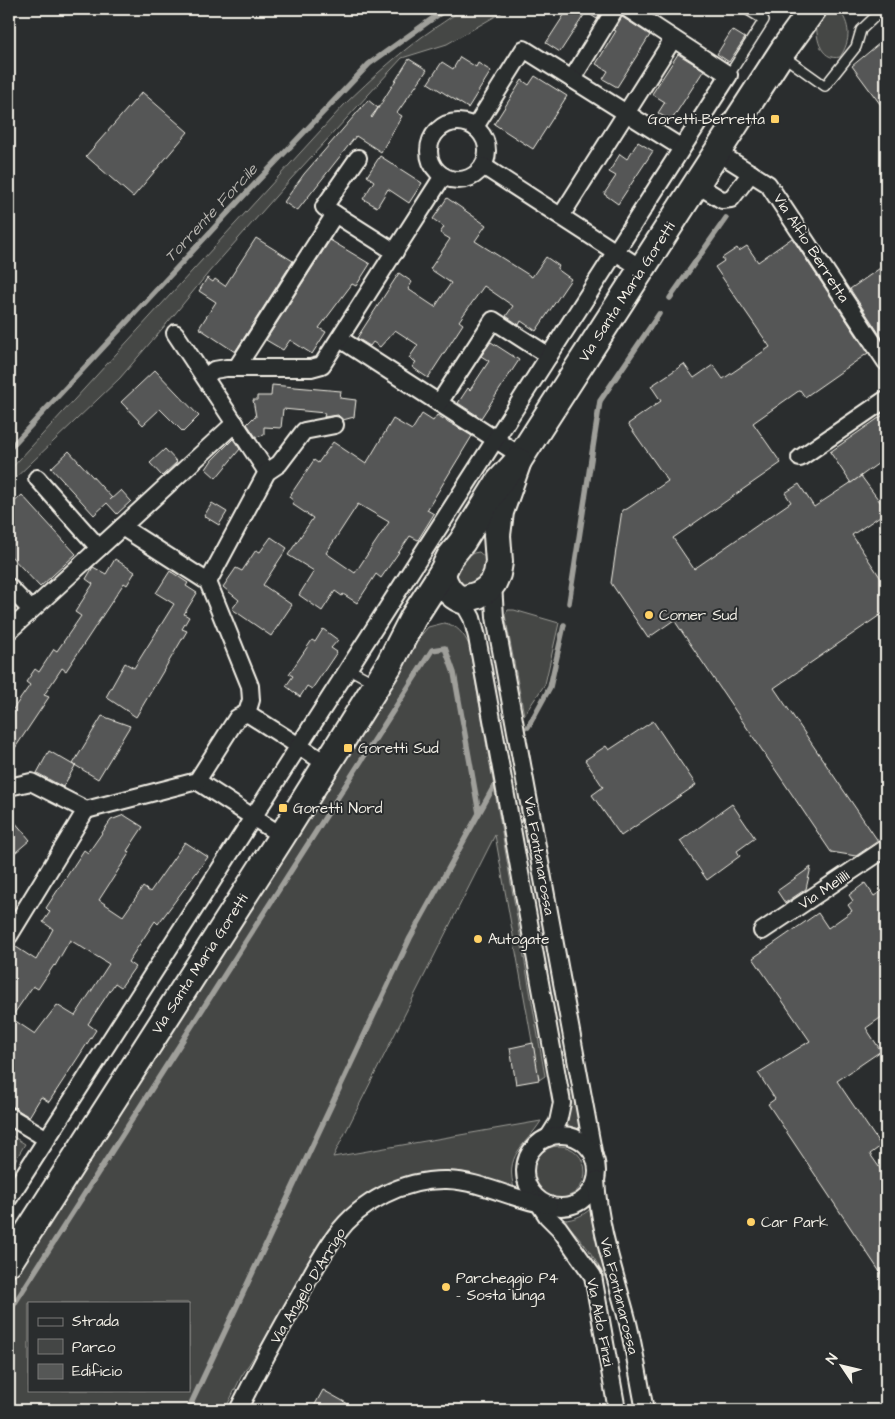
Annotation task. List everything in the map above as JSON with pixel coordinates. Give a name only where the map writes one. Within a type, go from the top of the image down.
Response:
[{"type":"main road","points":[[782,52],[796,9]]},
{"type":"main road","points":[[782,52],[813,9]]},
{"type":"main road","name":"Via Santa Maria Goretti","points":[[497,547],[500,512],[520,459],[782,52]]},
{"type":"main road","points":[[383,674],[413,618],[450,557],[462,542],[499,482],[520,459]]},
{"type":"main road","points":[[383,674],[422,624],[447,606],[461,599],[478,595],[493,583],[498,569],[497,547],[481,539],[462,542]]},
{"type":"main road","points":[[442,573],[449,590],[461,599]]},
{"type":"main road","name":"Via Santa Maria Goretti","points":[[9,1262],[282,836],[383,674]]},
{"type":"street","points":[[572,79],[615,9]]},
{"type":"street","points":[[9,1198],[730,75],[628,9]]},
{"type":"street","points":[[561,216],[673,38]]},
{"type":"street","points":[[475,127],[524,49],[682,148]]},
{"type":"street","points":[[449,123],[468,123],[475,127],[486,141],[487,149],[483,166],[470,178],[461,180],[443,176],[436,170],[429,152],[434,134],[449,123]]},
{"type":"street","name":"Via Alfio Berretta","points":[[717,152],[768,184],[886,362]]},
{"type":"street","points":[[358,158],[324,207],[395,252]]},
{"type":"street","points":[[483,166],[642,269]]},
{"type":"street","points":[[696,184],[722,200],[731,199],[751,173]]},
{"type":"street","points":[[204,377],[214,370],[237,367],[317,367],[322,365],[443,176]]},
{"type":"street","points":[[237,367],[336,214]]},
{"type":"street","points":[[439,403],[493,320],[549,356]]},
{"type":"street","points":[[176,333],[267,472]]},
{"type":"street","points":[[340,339],[496,440],[520,459]]},
{"type":"street","points":[[800,458],[886,399]]},
{"type":"street","points":[[9,631],[235,423]]},
{"type":"street","points":[[208,582],[267,472],[278,464],[304,431],[335,425]]},
{"type":"street","points":[[37,478],[99,548]]},
{"type":"street","points":[[9,787],[31,782],[86,810],[197,781],[237,718],[247,713],[251,700],[250,686],[208,582],[122,527]]},
{"type":"street","name":"Via Fontanarossa","points":[[493,583],[497,627],[594,1157]]},
{"type":"street","points":[[9,587],[31,610]]},
{"type":"street","name":"Via Fontanarossa","points":[[461,599],[472,618],[477,637],[562,1103],[558,1122],[548,1138]]},
{"type":"street","points":[[247,713],[326,764]]},
{"type":"street","points":[[197,781],[282,836]]},
{"type":"street","points":[[9,936],[86,810]]},
{"type":"street","name":"Via Melilli","points":[[762,932],[886,848]]},
{"type":"street","points":[[9,1116],[47,1139]]},
{"type":"street","points":[[564,1135],[575,1138],[585,1144],[594,1157],[597,1166],[596,1180],[589,1195],[576,1204],[560,1208],[540,1201],[526,1178],[527,1162],[534,1148],[548,1138],[564,1135]]},
{"type":"street","name":"Via Angelo D'Arrigo","points":[[238,1410],[252,1381],[324,1253],[346,1222],[371,1202],[392,1191],[410,1185],[447,1180],[489,1187],[518,1199],[540,1201]]},
{"type":"street","name":"Via Fontanarossa","points":[[596,1180],[603,1234],[628,1325],[645,1410]]},
{"type":"street","name":"Via Aldo Finzi","points":[[540,1201],[593,1276],[617,1410]]},
{"type":"lane","points":[[730,75],[764,20],[746,9]]},
{"type":"lane","points":[[782,52],[825,86],[856,47],[861,30],[883,9]]},
{"type":"lane","points":[[349,669],[383,674]]},
{"type":"green space","points":[[466,9],[508,9],[447,44],[402,58],[290,180],[209,272],[120,378],[9,484],[9,471],[344,105],[411,45],[451,17]]},
{"type":"green space","points":[[822,9],[838,9],[845,21],[848,39],[840,57],[828,55],[820,46],[817,26]]},
{"type":"green space","points":[[479,552],[487,559],[482,575],[471,585],[467,586],[459,583],[457,573],[463,560]]},
{"type":"green space","points":[[508,610],[559,623],[545,684],[524,715],[505,615]]},
{"type":"green space","points":[[444,623],[456,628],[469,645],[545,1076],[539,1080],[495,835],[333,1157],[541,1121],[514,1159],[512,1178],[515,1191],[504,1185],[384,1188],[280,1315],[241,1377],[225,1410],[9,1410],[9,1284],[418,639],[428,627]]},
{"type":"green space","points":[[573,1090],[580,1129],[566,1126],[571,1102],[570,1091]]},
{"type":"green space","points":[[9,1134],[25,1144],[9,1171]]},
{"type":"green space","points":[[559,1146],[569,1148],[577,1154],[583,1162],[585,1172],[583,1182],[577,1190],[569,1196],[559,1198],[549,1196],[541,1190],[535,1182],[533,1172],[535,1162],[541,1154],[549,1148]]},
{"type":"green space","points":[[593,1206],[604,1277],[586,1247],[563,1220],[580,1216]]},
{"type":"building","points":[[568,9],[603,9],[597,19],[586,12],[560,52],[546,43]]},
{"type":"building","points":[[622,17],[650,35],[617,87],[603,79],[608,71],[596,64],[616,31],[614,30]]},
{"type":"building","points":[[732,30],[745,38],[729,62],[717,54]]},
{"type":"building","points":[[886,38],[886,112],[852,66]]},
{"type":"building","points":[[678,54],[704,70],[671,121],[658,113],[665,102],[652,94]]},
{"type":"building","points":[[460,57],[476,67],[478,63],[491,71],[468,108],[428,83],[442,62],[453,69]]},
{"type":"building","points":[[409,59],[427,70],[397,113],[402,116],[381,152],[356,136],[297,211],[284,202],[304,174],[368,100],[378,108],[372,118]]},
{"type":"building","points":[[535,76],[567,96],[533,149],[494,124],[522,80],[529,85]]},
{"type":"building","points":[[142,92],[188,132],[133,197],[86,156]]},
{"type":"building","points":[[638,142],[653,151],[618,204],[604,194],[616,176],[609,172],[620,154],[627,159]]},
{"type":"building","points":[[380,156],[422,183],[409,203],[388,189],[377,207],[363,199],[374,181],[367,176]]},
{"type":"building","points":[[447,198],[486,225],[475,241],[532,277],[546,257],[559,266],[557,269],[571,279],[536,331],[521,321],[519,325],[506,316],[513,306],[484,286],[459,321],[463,324],[428,378],[412,367],[416,362],[409,358],[418,345],[395,330],[380,347],[373,342],[370,346],[357,338],[399,273],[412,282],[408,289],[435,307],[451,283],[430,269],[450,239],[440,233],[444,227],[433,219]]},
{"type":"building","points":[[256,238],[293,261],[235,352],[199,328],[216,302],[199,291],[207,278],[213,282],[215,279],[225,286]]},
{"type":"building","points":[[792,238],[868,353],[805,397],[800,390],[753,423],[781,463],[673,538],[694,569],[791,502],[785,493],[799,484],[814,507],[861,476],[886,510],[886,512],[852,535],[886,586],[886,611],[774,688],[878,841],[856,856],[831,852],[674,620],[648,638],[611,583],[622,510],[627,509],[668,481],[628,424],[661,401],[651,386],[684,364],[694,378],[713,365],[723,379],[770,347],[715,267],[724,261],[722,258],[737,248],[739,251],[747,246],[758,262]]},
{"type":"building","points":[[330,240],[370,264],[356,286],[352,284],[319,328],[326,332],[312,354],[290,340],[283,350],[266,340]]},
{"type":"building","points":[[886,264],[886,340],[884,341],[850,289]]},
{"type":"building","points":[[491,342],[519,360],[481,418],[458,403],[468,388],[470,390],[489,361],[481,356]]},
{"type":"building","points":[[155,370],[199,416],[183,432],[160,409],[143,425],[121,402]]},
{"type":"building","points":[[272,385],[341,391],[340,398],[356,400],[354,417],[343,420],[338,415],[324,417],[325,413],[283,409],[281,428],[264,427],[264,435],[256,437],[247,424],[256,417],[253,400],[257,400],[257,396],[271,396]]},
{"type":"building","points":[[886,413],[886,458],[851,483],[830,452]]},
{"type":"building","points":[[422,414],[433,421],[437,415],[472,436],[427,510],[434,514],[418,540],[410,536],[381,578],[376,574],[357,603],[335,591],[322,611],[299,595],[314,571],[288,555],[313,518],[292,504],[294,501],[289,497],[314,460],[318,463],[333,442],[366,464],[393,419],[412,430]],"holes":[[[358,504],[389,522],[355,573],[326,553]]]},
{"type":"building","points":[[233,439],[240,449],[216,478],[206,469],[212,460]]},
{"type":"building","points":[[165,449],[177,462],[162,476],[150,463]]},
{"type":"building","points":[[69,451],[112,498],[110,500],[121,490],[131,501],[117,514],[107,503],[94,515],[51,468]]},
{"type":"building","points":[[22,495],[76,554],[40,587],[9,554],[9,532],[16,526],[9,518],[9,507]]},
{"type":"building","points":[[212,503],[227,512],[219,525],[204,516]]},
{"type":"building","points":[[271,537],[287,548],[263,585],[292,605],[271,636],[232,609],[239,600],[223,587],[236,568],[242,571],[256,550],[260,552]]},
{"type":"building","points":[[115,559],[135,572],[127,585],[124,583],[66,671],[62,668],[44,695],[49,697],[9,757],[9,715],[30,685],[26,682],[35,669],[39,672],[54,649],[57,651],[81,616],[75,612],[93,584],[86,579],[93,567],[106,574]]},
{"type":"building","points":[[170,571],[188,583],[186,586],[197,593],[184,614],[189,617],[182,629],[187,631],[136,717],[106,697],[125,663],[134,668],[174,604],[156,593]]},
{"type":"building","points":[[323,629],[338,640],[331,648],[337,652],[312,689],[307,686],[300,697],[286,686],[293,676],[289,674],[312,640],[315,642]]},
{"type":"building","points":[[102,716],[130,726],[98,779],[73,764]]},
{"type":"building","points":[[653,721],[696,785],[621,836],[592,795],[603,787],[585,760],[606,746],[609,750]]},
{"type":"building","points":[[49,751],[75,766],[63,787],[37,773]]},
{"type":"building","points":[[732,804],[755,838],[737,851],[740,856],[707,880],[680,841]]},
{"type":"building","points":[[9,815],[30,840],[9,858]]},
{"type":"building","points":[[124,815],[143,827],[127,851],[130,852],[99,900],[123,916],[143,887],[150,892],[185,842],[208,857],[158,924],[155,921],[128,962],[135,967],[121,987],[115,983],[88,1024],[96,1030],[49,1102],[41,1097],[29,1117],[9,1104],[9,946],[13,945],[36,960],[53,929],[43,922],[50,912],[46,908],[84,850],[88,853],[111,820]],"holes":[[[70,940],[109,964],[75,1016],[57,1005],[35,1034],[11,1018],[33,986],[38,989],[55,966]]]},
{"type":"building","points":[[811,867],[806,889],[785,903],[777,891]]},
{"type":"building","points":[[865,883],[874,896],[886,888],[886,1014],[866,1028],[881,1051],[837,1081],[881,1146],[870,1154],[886,1177],[886,1281],[768,1104],[775,1099],[758,1073],[810,1041],[753,958],[818,913],[828,928],[852,911],[848,905],[853,901],[849,895]]},
{"type":"building","points":[[533,1043],[539,1080],[516,1084],[510,1048]]},
{"type":"building","points":[[323,1390],[359,1410],[312,1410]]},
{"type":"waterway","name":"Torrente Forcile","points":[[9,449],[369,64],[446,9]]},
{"type":"waterway","points":[[670,298],[726,218]]},
{"type":"waterway","points":[[569,603],[600,401],[659,314]]},
{"type":"waterway","points":[[528,727],[550,687],[564,625]]},
{"type":"waterway","points":[[9,1312],[432,650],[445,648],[454,673],[479,813]]},
{"type":"waterway","points":[[188,1410],[410,938],[493,788]]},
{"type":"place","name":"Goretti-Berretta","points":[[775,119]]},
{"type":"place","name":"Comer Sud","points":[[649,615]]},
{"type":"place","name":"Goretti Sud","points":[[348,748]]},
{"type":"place","name":"Goretti Nord","points":[[283,808]]},
{"type":"place","name":"Autogate","points":[[478,939]]},
{"type":"place","name":"Car Park","points":[[751,1222]]},
{"type":"place","name":"Parcheggio P4 - Sosta lunga","points":[[446,1287]]}]
